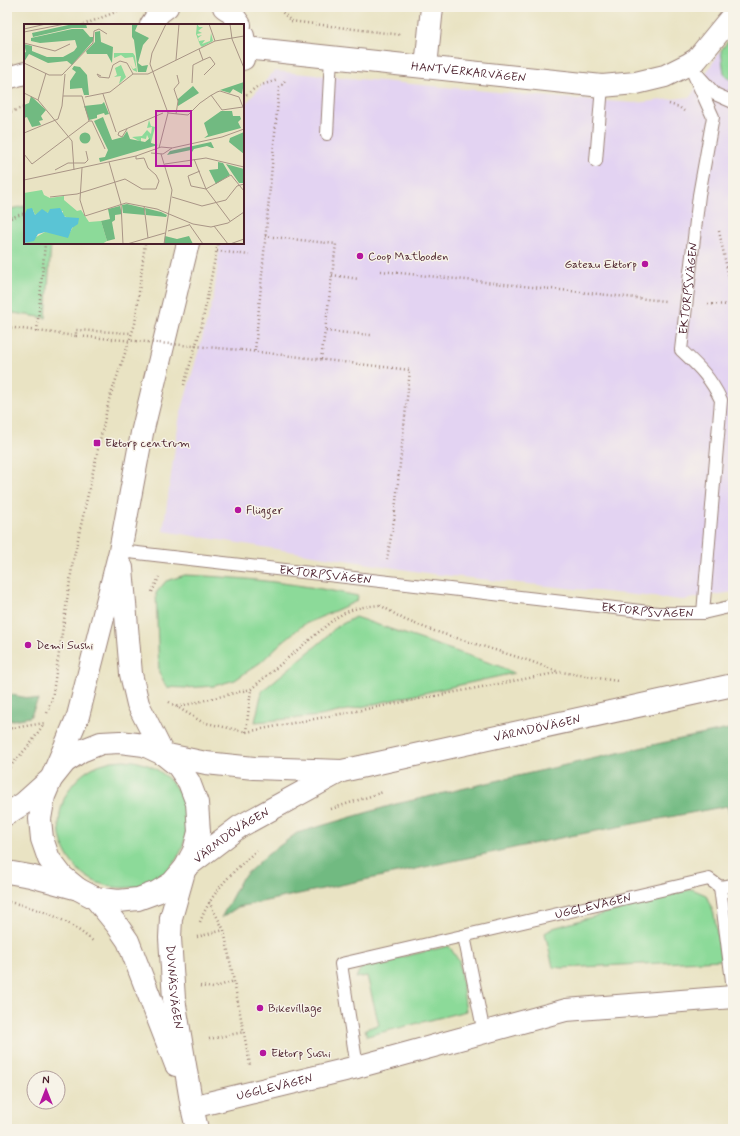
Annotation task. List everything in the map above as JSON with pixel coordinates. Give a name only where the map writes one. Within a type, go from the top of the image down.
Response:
[{"type":"street","points":[[224,7],[230,11],[239,24]]},
{"type":"street","points":[[426,67],[432,7]]},
{"type":"street","name":"HANTVERKARVÄGEN","points":[[244,48],[602,86],[636,83],[665,76],[689,64],[697,59],[733,15]]},
{"type":"street","points":[[7,78],[24,73]]},
{"type":"street","points":[[53,777],[78,716],[120,550],[142,433],[188,244]]},
{"type":"street","points":[[120,550],[131,674],[138,704],[163,754]]},
{"type":"street","name":"VÄRMDÖVÄGEN","points":[[7,814],[24,803],[53,777],[65,762],[81,751],[101,743],[120,742],[144,745],[163,754],[192,761],[254,768],[342,771],[733,685]]},
{"type":"street","name":"VÄRMDÖVÄGEN","points":[[163,754],[178,766],[189,782],[197,803],[199,832],[194,851],[185,868]]},
{"type":"street","name":"VÄRMDÖVÄGEN","points":[[7,872],[30,876],[86,894],[118,901],[138,899],[157,892],[167,886],[185,868],[239,827],[342,771]]},
{"type":"street","name":"VÄRMDÖVÄGEN","points":[[53,777],[44,796],[40,819],[42,840],[50,859],[62,876],[86,894]]},
{"type":"street","name":"DUVNÄSVÄGEN","points":[[185,868],[171,918],[170,938],[174,999],[197,1129]]},
{"type":"street","name":"DUVNÄSVÄGEN","points":[[86,894],[117,925],[128,941],[192,1107]]},
{"type":"street","name":"UGGLEVÄGEN","points":[[192,1107],[357,1068],[566,1010],[733,997]]},
{"type":"lane","points":[[327,134],[331,57]]},
{"type":"lane","points":[[689,64],[715,94],[733,102]]},
{"type":"lane","name":"EKTORPSVÄGEN","points":[[120,550],[658,612],[702,612],[721,400],[713,384],[700,367],[680,350],[699,195],[713,117],[689,64]]},
{"type":"lane","points":[[596,161],[602,86]]},
{"type":"lane","points":[[702,612],[733,606]]},
{"type":"lane","name":"UGGLEVÄGEN","points":[[357,1068],[341,964],[708,879],[720,887],[733,885]]},
{"type":"lane","points":[[720,887],[733,989]]},
{"type":"lane","points":[[464,936],[484,1033]]},
{"type":"path","points":[[94,23],[128,7]]},
{"type":"path","points":[[277,7],[291,21],[429,38]]},
{"type":"path","points":[[244,96],[258,86],[288,77],[279,89],[275,145],[264,236],[255,351]]},
{"type":"path","points":[[7,113],[24,107]]},
{"type":"path","points":[[7,219],[24,213]]},
{"type":"path","points":[[264,236],[336,244],[321,359]]},
{"type":"path","points":[[37,331],[45,244]]},
{"type":"path","points":[[7,770],[31,743],[44,723],[52,699],[73,561],[109,400],[135,324],[145,244]]},
{"type":"path","points":[[182,389],[202,324],[218,244]]},
{"type":"path","points":[[217,251],[249,255]]},
{"type":"path","points":[[381,271],[686,303],[733,305]]},
{"type":"path","points":[[332,275],[359,279]]},
{"type":"path","points":[[7,327],[76,336],[255,351],[372,365]]},
{"type":"path","points":[[76,336],[76,330],[132,333]]},
{"type":"path","points":[[324,331],[371,335]]},
{"type":"path","points":[[152,593],[161,574],[162,556]]},
{"type":"path","points":[[380,605],[405,620],[431,630],[561,672],[618,681]]},
{"type":"path","points":[[138,704],[164,700],[202,722],[246,732],[561,672]]},
{"type":"path","points":[[246,732],[251,689]]},
{"type":"path","points":[[7,729],[78,716]]},
{"type":"path","points":[[329,810],[389,790]]},
{"type":"path","points":[[7,902],[42,910],[63,919],[80,931]]},
{"type":"path","points":[[208,902],[224,930],[255,1092]]},
{"type":"path","points":[[194,937],[224,930]]},
{"type":"path","points":[[199,986],[213,988],[234,981]]},
{"type":"path","points":[[206,1040],[244,1032]]},
{"type":"shaded area","points":[[733,35],[733,592],[683,600],[433,574],[163,531],[179,420],[214,296],[220,244],[244,244],[244,106],[274,71],[562,98],[635,103],[690,97],[721,50]]},
{"type":"green space","points":[[733,35],[733,82],[724,74],[721,50]]},
{"type":"green space","points":[[24,206],[24,244],[51,244],[46,318],[7,312],[7,210]]},
{"type":"green space","points":[[185,575],[228,577],[272,582],[358,596],[357,601],[303,625],[261,662],[235,680],[214,686],[185,688],[166,687],[159,673],[156,593],[166,581]]},
{"type":"green space","points":[[355,617],[499,666],[514,673],[320,716],[255,722],[262,691],[322,641],[335,628]]},
{"type":"green space","points":[[7,694],[38,700],[30,717],[7,721]]},
{"type":"green space","points":[[733,728],[733,823],[727,806],[565,837],[238,907],[221,918],[242,878],[267,855],[297,833],[396,804]]},
{"type":"green space","points":[[123,760],[135,761],[147,765],[168,779],[182,800],[186,812],[186,836],[182,848],[168,869],[147,883],[135,887],[123,888],[111,887],[99,883],[78,869],[64,848],[60,836],[59,824],[60,812],[64,800],[78,779],[99,765],[111,761]]},
{"type":"green space","points":[[692,889],[706,895],[714,914],[721,960],[562,968],[553,967],[545,933],[553,928]]},
{"type":"green space","points":[[449,946],[459,961],[466,1011],[367,1036],[365,1029],[379,1025],[367,976],[356,978],[363,966]]},
{"type":"place","name":"Coop Matboden","points":[[360,256]]},
{"type":"place","name":"Gateau Ektorp","points":[[645,264]]},
{"type":"place","name":"Ektorp centrum","points":[[97,443]]},
{"type":"place","name":"Flügger","points":[[238,510]]},
{"type":"place","name":"Demi Sushi","points":[[28,645]]},
{"type":"place","name":"Bikevillage","points":[[260,1008]]},
{"type":"place","name":"Ektorp Sushi","points":[[263,1053]]}]
